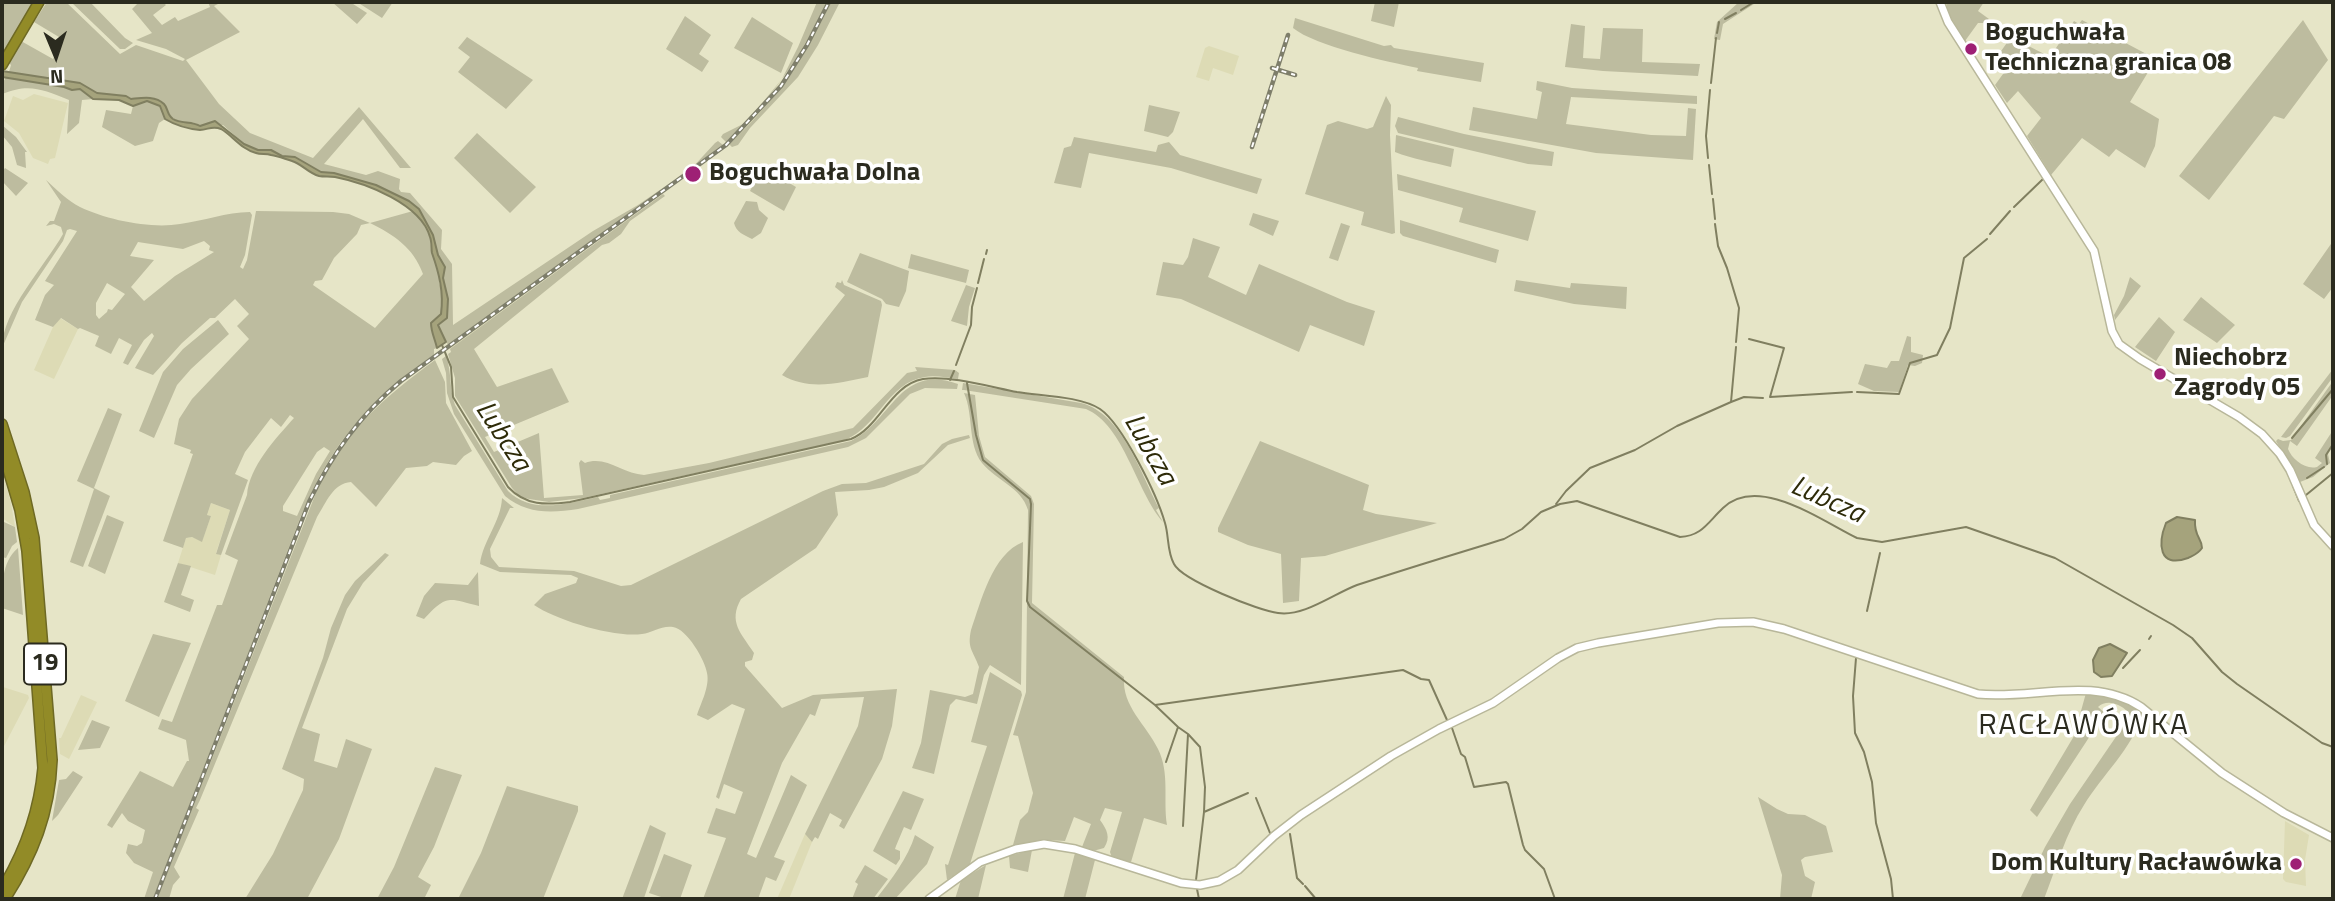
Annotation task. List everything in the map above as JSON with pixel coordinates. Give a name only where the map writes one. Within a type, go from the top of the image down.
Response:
[{"type":"highway","points":[[3,62],[39,2]]},
{"type":"highway","name":"19","points":[[2,424],[16,461],[34,543],[52,760],[47,807],[29,859],[5,899]]},
{"type":"highway","points":[[2,449],[6,446],[10,459],[16,461]]},
{"type":"highway","name":"19","points":[[2,449],[23,527],[42,745],[41,790],[26,845],[2,889]]},
{"type":"highway","points":[[23,527],[27,526],[34,543]]},
{"type":"highway","points":[[36,654],[41,670],[45,668]]},
{"type":"highway","points":[[41,790],[46,788],[44,800],[47,807]]},
{"type":"street","points":[[1940,2],[1948,22],[2094,251],[2112,331],[2119,344],[2239,417],[2262,434],[2274,446],[2290,470],[2315,525],[2333,546]]},
{"type":"street","points":[[929,899],[980,862],[1016,849],[1044,844],[1075,849],[1181,883],[1200,885],[1227,878],[1286,826],[1320,802],[1413,743],[1493,703],[1569,652],[1598,643],[1742,621],[1784,629],[1978,694],[2004,696],[2090,690],[2127,699],[2141,707],[2222,774],[2284,813],[2333,838]]},
{"type":"shaded area","points":[[827,2],[831,2],[811,43],[786,83],[770,104],[729,144],[450,349],[448,345],[723,145],[751,118],[787,74]]},
{"type":"shaded area","points":[[1209,46],[1239,56],[1233,75],[1213,68],[1209,81],[1196,77],[1205,48]]},
{"type":"shaded area","points":[[2,71],[80,83],[97,93],[131,99],[156,99],[164,104],[176,121],[200,126],[215,121],[244,144],[258,150],[271,150],[282,156],[295,157],[321,172],[376,185],[409,201],[419,209],[433,235],[438,255],[445,267],[443,278],[448,299],[447,318],[438,325],[446,342],[437,348],[431,326],[441,314],[442,298],[430,237],[425,225],[416,215],[391,197],[362,184],[315,175],[292,161],[258,154],[218,128],[200,130],[178,125],[165,119],[160,106],[147,101],[133,106],[119,100],[93,99],[80,89],[72,90],[2,77]]},
{"type":"shaded area","points":[[34,94],[68,103],[55,158],[50,159],[48,164],[33,158],[19,133],[4,121],[13,96],[23,100]]},
{"type":"shaded area","points":[[60,318],[78,329],[54,379],[34,370],[53,327]]},
{"type":"shaded area","points":[[2,470],[11,503],[15,527],[2,518]]},
{"type":"shaded area","points":[[211,503],[230,510],[216,553],[221,555],[215,575],[178,563],[186,538],[202,541],[211,516],[207,515]]},
{"type":"shaded area","points":[[2177,517],[2195,520],[2202,548],[2188,558],[2171,560],[2163,552],[2162,538],[2166,523]]},
{"type":"shaded area","points":[[2110,644],[2127,653],[2112,676],[2101,677],[2094,672],[2093,660],[2099,648]]},
{"type":"shaded area","points":[[3,687],[28,695],[29,698],[2,750]]},
{"type":"shaded area","points":[[81,695],[97,702],[69,759],[60,754],[59,738]]},
{"type":"shaded area","points":[[2285,821],[2309,835],[2305,860],[2306,886],[2283,879]]},
{"type":"shaded area","points":[[805,834],[812,842],[789,899],[777,899]]},
{"type":"green space","points":[[2,2],[34,2],[2,55]]},
{"type":"green space","points":[[47,2],[66,2],[120,54],[136,45],[183,61],[185,59],[166,49],[136,40],[152,33],[132,9],[139,2],[163,2],[166,5],[153,15],[162,25],[175,17],[178,21],[210,7],[208,2],[222,2],[214,6],[240,32],[186,60],[219,104],[250,133],[313,158],[359,107],[411,168],[400,168],[363,119],[324,164],[366,175],[378,171],[400,179],[401,192],[410,193],[442,230],[441,249],[452,264],[453,325],[681,175],[448,345],[438,325],[447,318],[448,299],[443,278],[445,267],[438,255],[433,235],[419,209],[409,201],[376,185],[321,172],[295,157],[282,156],[271,150],[258,150],[244,144],[223,125],[200,126],[178,121],[172,118],[164,104],[155,100],[97,93],[80,83],[9,72],[9,63],[21,41],[53,59],[64,40],[34,22]]},
{"type":"green space","points":[[71,2],[90,2],[133,43],[120,49]]},
{"type":"green space","points":[[332,2],[350,2],[367,13],[357,24]]},
{"type":"green space","points":[[357,2],[393,2],[382,18]]},
{"type":"green space","points":[[817,2],[827,2],[806,42],[782,79]]},
{"type":"green space","points":[[831,2],[840,2],[798,77],[750,128],[738,145],[732,147],[729,144],[760,112],[787,78]]},
{"type":"green space","points":[[1375,2],[1399,2],[1394,27],[1371,21]]},
{"type":"green space","points":[[1739,2],[1757,2],[1723,24],[1720,40],[1714,39],[1717,22]]},
{"type":"green space","points":[[1946,2],[1984,2],[1978,11],[1989,19],[1978,23],[1965,41],[1948,13]]},
{"type":"green space","points":[[685,16],[711,35],[699,54],[709,61],[702,72],[666,49]]},
{"type":"green space","points":[[752,17],[793,43],[781,73],[734,48]]},
{"type":"green space","points":[[1295,18],[1384,46],[1391,45],[1394,48],[1484,63],[1481,82],[1417,71],[1418,68],[1334,47],[1303,35],[1293,28]]},
{"type":"green space","points":[[2082,20],[2156,59],[2130,102],[2159,119],[2155,146],[2145,168],[2116,149],[2109,157],[2082,138],[2051,175],[2027,136],[2041,118],[2018,91],[2007,103],[1995,85],[2011,63],[1999,54],[2011,37],[2050,57],[2074,21],[2079,24]]},
{"type":"green space","points":[[2303,20],[2328,60],[2284,119],[2274,116],[2209,200],[2179,176]]},
{"type":"green space","points":[[1571,24],[1585,26],[1583,58],[1600,59],[1603,28],[1643,29],[1642,62],[1700,64],[1698,76],[1565,67]]},
{"type":"green space","points":[[467,37],[533,80],[506,109],[458,72],[470,57],[458,48]]},
{"type":"green space","points":[[6,77],[71,90],[80,89],[93,99],[82,100],[79,123],[67,134],[69,100],[28,88],[2,94],[2,84]]},
{"type":"green space","points":[[781,80],[757,110],[726,142],[721,137],[723,134],[743,124]]},
{"type":"green space","points":[[1537,81],[1572,88],[1697,96],[1697,104],[1571,97],[1566,124],[1651,135],[1686,136],[1688,108],[1696,109],[1693,160],[1596,153],[1469,130],[1473,107],[1537,119],[1542,92],[1536,90]]},
{"type":"green space","points":[[1386,96],[1391,105],[1395,233],[1392,234],[1361,225],[1364,212],[1305,194],[1327,125],[1338,121],[1367,129],[1373,127]]},
{"type":"green space","points":[[147,101],[160,106],[165,119],[159,123],[153,141],[135,146],[102,127],[106,110],[131,114],[133,106]]},
{"type":"green space","points":[[1149,105],[1180,112],[1173,132],[1168,137],[1144,131]]},
{"type":"green space","points":[[1398,117],[1464,134],[1554,152],[1552,166],[1528,164],[1398,133],[1395,126]]},
{"type":"green space","points":[[2,125],[16,137],[27,152],[26,168],[17,165],[12,147],[2,135]]},
{"type":"green space","points":[[477,133],[536,187],[510,213],[454,158]]},
{"type":"green space","points":[[1396,135],[1454,149],[1451,167],[1395,152]]},
{"type":"green space","points":[[1074,137],[1156,152],[1158,145],[1169,142],[1180,155],[1262,179],[1257,194],[1171,168],[1089,153],[1081,188],[1054,183],[1064,148],[1071,146]]},
{"type":"green space","points":[[718,141],[723,145],[693,167],[715,143]]},
{"type":"green space","points":[[762,167],[796,187],[784,211],[750,191]]},
{"type":"green space","points":[[5,168],[28,183],[16,196],[2,181]]},
{"type":"green space","points":[[1397,174],[1536,211],[1528,241],[1459,222],[1463,208],[1398,190]]},
{"type":"green space","points":[[46,180],[80,207],[129,222],[168,225],[250,212],[252,215],[245,255],[240,267],[243,269],[256,211],[333,212],[349,214],[370,223],[413,211],[430,235],[431,250],[440,270],[441,314],[431,323],[437,348],[434,349],[434,355],[389,391],[355,425],[340,444],[314,488],[153,899],[144,899],[153,872],[134,863],[126,853],[128,844],[137,846],[142,843],[145,830],[128,821],[122,813],[112,828],[107,825],[140,771],[173,787],[189,761],[186,740],[158,729],[162,719],[172,722],[217,605],[222,605],[238,560],[225,554],[253,474],[264,453],[294,418],[290,415],[281,427],[271,418],[245,452],[235,474],[248,480],[221,555],[216,554],[230,510],[211,503],[207,515],[211,516],[202,542],[192,537],[186,538],[183,548],[163,541],[193,454],[190,453],[191,450],[174,444],[179,419],[192,399],[249,339],[237,326],[249,314],[235,299],[182,343],[153,375],[135,368],[154,336],[152,333],[144,340],[128,365],[123,363],[132,345],[119,338],[111,354],[95,346],[99,336],[78,329],[61,318],[53,327],[35,320],[45,295],[54,285],[45,281],[77,231],[70,229],[22,302],[2,348],[9,319],[17,304],[63,234],[61,227],[54,224],[46,226],[50,221],[54,221],[61,202]],"holes":[[[370,223],[395,237],[408,249],[423,274],[375,328],[313,285],[315,281],[322,280],[334,258],[357,234],[361,225]],[[204,241],[210,246],[209,250],[214,252],[175,276],[144,301],[131,287],[154,260],[130,256],[138,242],[183,249]],[[107,283],[125,294],[112,310],[108,309],[99,319],[96,315],[96,303]],[[324,447],[330,451],[297,516],[283,511],[283,506],[317,452]]]},
{"type":"green space","points":[[663,194],[665,196],[630,221],[621,234],[602,245],[474,349],[497,387],[552,368],[569,402],[485,437],[494,452],[539,433],[544,498],[583,495],[579,463],[581,460],[585,463],[600,461],[644,475],[709,463],[853,428],[907,373],[917,371],[915,367],[955,370],[959,373],[958,379],[929,376],[912,381],[901,387],[857,434],[845,440],[583,498],[549,502],[519,496],[455,396],[455,378],[448,354],[450,349]]},
{"type":"green space","points":[[746,201],[757,202],[759,210],[768,218],[761,233],[752,239],[738,231],[734,223]]},
{"type":"green space","points":[[1253,213],[1279,221],[1273,236],[1249,225]]},
{"type":"green space","points":[[1400,220],[1499,250],[1496,263],[1403,236],[1400,233]]},
{"type":"green space","points":[[1341,223],[1350,226],[1338,261],[1329,258]]},
{"type":"green space","points":[[1193,238],[1220,247],[1208,277],[1246,295],[1259,264],[1347,302],[1375,311],[1364,346],[1310,325],[1299,352],[1181,299],[1156,295],[1163,262],[1183,265]]},
{"type":"green space","points":[[2333,241],[2333,287],[2324,299],[2303,284]]},
{"type":"green space","points":[[860,253],[909,271],[906,291],[899,307],[886,304],[882,299],[847,282]]},
{"type":"green space","points":[[911,254],[969,270],[966,283],[908,268]]},
{"type":"green space","points":[[2130,277],[2141,286],[2115,320],[2114,315]]},
{"type":"green space","points":[[842,280],[844,285],[881,301],[868,377],[813,384],[782,375],[845,295],[835,287],[837,282],[841,283]]},
{"type":"green space","points":[[1516,280],[1570,288],[1571,283],[1627,287],[1626,309],[1574,304],[1514,291]]},
{"type":"green space","points":[[966,285],[975,288],[967,326],[951,321]]},
{"type":"green space","points":[[2201,297],[2235,325],[2217,343],[2183,320]]},
{"type":"green space","points":[[2159,317],[2175,332],[2156,361],[2135,347]]},
{"type":"green space","points":[[218,320],[229,334],[177,385],[154,438],[139,431],[163,372],[183,349]]},
{"type":"green space","points":[[1907,336],[1911,337],[1911,352],[1923,355],[1922,363],[1908,365],[1899,392],[1874,391],[1858,384],[1865,364],[1887,368],[1891,361],[1899,361]]},
{"type":"green space","points":[[446,356],[455,405],[508,491],[528,503],[539,505],[563,504],[598,497],[600,500],[610,498],[610,495],[851,441],[877,421],[898,397],[922,381],[938,380],[958,384],[957,389],[925,388],[910,394],[866,438],[848,447],[578,509],[539,511],[521,506],[505,496],[454,414],[447,393],[442,359]]},
{"type":"green space","points":[[435,360],[445,382],[446,403],[472,451],[456,465],[433,462],[427,466],[406,468],[376,507],[351,482],[339,486],[331,495],[317,517],[196,808],[199,810],[174,867],[180,877],[173,885],[169,899],[157,899],[319,485],[343,446],[369,415],[399,387]]},
{"type":"green space","points":[[2333,369],[2333,377],[2290,436],[2281,437]]},
{"type":"green space","points":[[2333,381],[2333,395],[2297,446],[2290,441],[2288,449],[2300,463],[2317,467],[2322,463],[2315,458],[2333,430],[2333,446],[2328,454],[2330,463],[2313,477],[2300,482],[2276,441],[2291,440]]},
{"type":"green space","points":[[963,383],[1081,403],[1095,409],[1108,419],[1129,446],[1163,522],[1153,509],[1120,444],[1099,417],[1086,409],[962,390]]},
{"type":"green space","points":[[964,393],[975,395],[979,436],[985,457],[1031,496],[1034,504],[1032,603],[1124,677],[1124,688],[1131,706],[1162,758],[1167,825],[1144,818],[1131,862],[1112,858],[1110,852],[1122,812],[1105,808],[1100,820],[1107,834],[1104,848],[1093,851],[1082,847],[1091,824],[1074,817],[1065,841],[1047,840],[1013,845],[1020,820],[1028,812],[1033,793],[1018,736],[1013,735],[1026,692],[1028,510],[1020,495],[988,469],[977,455]]},
{"type":"green space","points":[[108,408],[122,414],[94,488],[110,496],[83,567],[70,562],[94,489],[77,481]]},
{"type":"green space","points":[[969,435],[970,438],[948,445],[918,473],[884,487],[835,492],[838,515],[816,548],[741,599],[737,607],[736,621],[754,653],[752,660],[745,662],[745,666],[782,708],[813,695],[897,689],[892,726],[882,759],[844,829],[839,826],[842,820],[830,813],[818,839],[815,837],[812,842],[805,834],[858,726],[864,697],[821,699],[815,716],[810,714],[782,763],[747,854],[756,858],[791,775],[807,785],[774,857],[785,861],[776,881],[766,877],[758,899],[703,899],[726,838],[707,833],[716,808],[735,814],[743,792],[724,784],[719,799],[716,797],[745,709],[732,704],[708,720],[697,715],[706,689],[707,673],[694,646],[678,629],[665,627],[630,635],[601,631],[570,622],[534,605],[545,594],[576,583],[578,578],[571,575],[500,572],[480,564],[499,515],[502,498],[514,508],[510,508],[490,549],[491,557],[499,567],[574,571],[621,586],[631,585],[823,491],[842,484],[866,483],[924,464],[942,444]]},
{"type":"green space","points":[[1260,441],[1369,485],[1363,510],[1437,523],[1325,556],[1301,558],[1299,601],[1283,603],[1281,554],[1248,545],[1218,532]]},
{"type":"green space","points":[[107,515],[124,522],[105,574],[88,566]]},
{"type":"green space","points":[[4,522],[15,527],[17,542],[6,558],[2,557]]},
{"type":"green space","points":[[1023,542],[1021,685],[990,665],[984,675],[977,704],[956,699],[950,705],[934,774],[912,768],[921,743],[930,690],[965,697],[973,694],[979,667],[970,646],[971,630],[996,568],[1012,548]]},
{"type":"green space","points":[[18,548],[23,615],[2,608],[5,568]]},
{"type":"green space","points":[[385,553],[389,555],[363,583],[347,609],[302,728],[320,734],[314,761],[337,768],[346,739],[372,749],[339,839],[307,899],[245,899],[273,854],[303,790],[304,779],[282,769],[323,658],[331,628],[345,595],[355,581]]},
{"type":"green space","points":[[178,563],[191,566],[181,595],[194,600],[190,612],[164,602]]},
{"type":"green space","points":[[478,572],[479,606],[448,600],[438,605],[424,619],[416,616],[424,596],[435,583],[468,585]]},
{"type":"green space","points":[[153,634],[191,643],[159,717],[125,701]]},
{"type":"green space","points":[[990,672],[1021,691],[1022,695],[970,864],[947,880],[945,864],[948,865],[987,746],[971,742]]},
{"type":"green space","points":[[2086,693],[2124,702],[2143,714],[2131,739],[2078,816],[2044,899],[2020,899],[2070,804],[2124,725],[2130,729],[2132,723],[2127,712],[2116,704],[2103,704],[2098,707],[2105,713],[2037,817],[2030,810],[2074,736]]},
{"type":"green space","points":[[92,720],[110,727],[100,748],[78,750]]},
{"type":"green space","points":[[435,767],[462,775],[434,847],[418,877],[431,885],[424,899],[377,899],[394,867]]},
{"type":"green space","points":[[73,771],[83,777],[52,821],[59,780],[66,779]]},
{"type":"green space","points":[[507,786],[578,806],[543,899],[458,899],[481,853]]},
{"type":"green space","points":[[903,791],[924,799],[911,830],[904,827],[895,849],[900,851],[900,859],[896,865],[873,851]]},
{"type":"green space","points":[[1758,797],[1788,814],[1805,815],[1826,826],[1833,852],[1801,860],[1805,876],[1815,882],[1811,899],[1780,899],[1782,875]]},
{"type":"green space","points":[[650,825],[666,833],[644,898],[622,899]]},
{"type":"green space","points":[[915,835],[934,847],[927,864],[895,899],[876,899],[904,860]]},
{"type":"green space","points":[[1032,850],[1028,872],[1010,868],[1009,856]]},
{"type":"green space","points":[[1075,853],[1095,860],[1085,899],[1063,899]]},
{"type":"green space","points":[[664,854],[692,865],[680,899],[667,899],[649,893]]},
{"type":"green space","points":[[865,865],[888,879],[873,899],[852,899],[858,884],[855,882]]},
{"type":"green space","points":[[986,865],[978,899],[955,899],[961,880]]},
{"type":"waterway","points":[[1741,10],[1754,2]]},
{"type":"waterway","points":[[1725,19],[1736,13]]},
{"type":"waterway","points":[[1717,33],[1719,22]]},
{"type":"waterway","points":[[1711,83],[1716,38]]},
{"type":"waterway","points":[[1708,158],[1706,136],[1710,90]]},
{"type":"waterway","points":[[1709,165],[1712,194]]},
{"type":"waterway","points":[[2014,207],[2043,179]]},
{"type":"waterway","points":[[1713,199],[1715,219]]},
{"type":"waterway","points":[[1990,234],[2010,211]]},
{"type":"waterway","points":[[1715,224],[1718,246],[1739,308],[1736,342]]},
{"type":"waterway","points":[[1857,392],[1899,394],[1910,363],[1937,355],[1950,328],[1964,258],[1987,239]]},
{"type":"waterway","points":[[986,254],[987,250]]},
{"type":"waterway","points":[[978,283],[984,259]]},
{"type":"waterway","points":[[956,365],[971,325],[977,288]]},
{"type":"waterway","points":[[1749,339],[1784,348],[1770,397]]},
{"type":"waterway","name":"Lubcza","points":[[442,345],[451,367],[453,397],[508,487],[522,498],[545,504],[570,502],[851,439],[870,425],[902,389],[923,379],[958,380],[1082,401],[1100,409],[1109,417],[1129,445],[1155,496],[1165,523],[1172,559],[1180,571],[1222,594],[1278,613],[1298,612],[1357,585],[1504,539],[1522,529],[1541,512],[1577,501],[1680,537],[1699,531],[1723,508],[1737,499],[1754,496],[1790,504],[1857,538],[1882,542],[1966,527],[2055,558],[2173,625],[2192,638],[2222,672],[2237,684],[2322,743],[2333,747]]},
{"type":"waterway","points":[[1556,504],[1590,468],[1635,450],[1677,426],[1731,402],[1736,347]]},
{"type":"waterway","points":[[950,380],[954,371]]},
{"type":"waterway","points":[[967,383],[983,460],[1030,499],[1027,601],[1030,607],[1155,705],[1403,670],[1429,680],[1447,720]]},
{"type":"waterway","points":[[2292,438],[2333,389]]},
{"type":"waterway","points":[[1770,397],[1852,392]]},
{"type":"waterway","points":[[1731,402],[1744,397],[1763,398]]},
{"type":"waterway","points":[[2327,464],[2326,455],[2333,444]]},
{"type":"waterway","points":[[2307,478],[2324,467]]},
{"type":"waterway","points":[[2306,495],[2333,473]]},
{"type":"waterway","points":[[2293,486],[2299,501]]},
{"type":"waterway","points":[[1867,611],[1880,553]]},
{"type":"waterway","points":[[2123,668],[2140,650]]},
{"type":"waterway","points":[[1856,658],[1853,696],[1855,733],[1864,752],[1872,782],[1876,823],[1891,879],[1893,899]]},
{"type":"waterway","points":[[1155,705],[1178,727],[1166,762]]},
{"type":"waterway","points":[[1178,727],[1188,734],[1183,826]]},
{"type":"waterway","points":[[1452,728],[1474,787],[1506,782],[1508,784],[1525,850],[1544,869],[1555,899]]},
{"type":"waterway","points":[[1188,734],[1200,747],[1205,787],[1204,812],[1248,793]]},
{"type":"waterway","points":[[1256,798],[1270,833]]},
{"type":"waterway","points":[[1196,880],[1204,812]]},
{"type":"waterway","points":[[1290,834],[1297,878],[1303,884]]},
{"type":"waterway","points":[[1305,886],[1316,899]]},
{"type":"waterway","points":[[1197,889],[1199,899]]},
{"type":"railway","points":[[155,899],[309,502],[348,436],[401,381],[726,145],[781,86],[807,45],[829,2]]},
{"type":"railway","points":[[1252,147],[1288,35]]},
{"type":"railway","points":[[1272,68],[1295,75]]},
{"type":"place","name":"Boguchwała Techniczna granica 08","points":[[1971,49]]},
{"type":"place","name":"Boguchwała Dolna","points":[[693,174]]},
{"type":"place","name":"Niechobrz Zagrody 05","points":[[2160,374]]},
{"type":"place","name":"Dom Kultury Racławówka","points":[[2296,864]]},
{"type":"district","name":"RACŁAWÓWKA","points":[[2084,727]]}]
